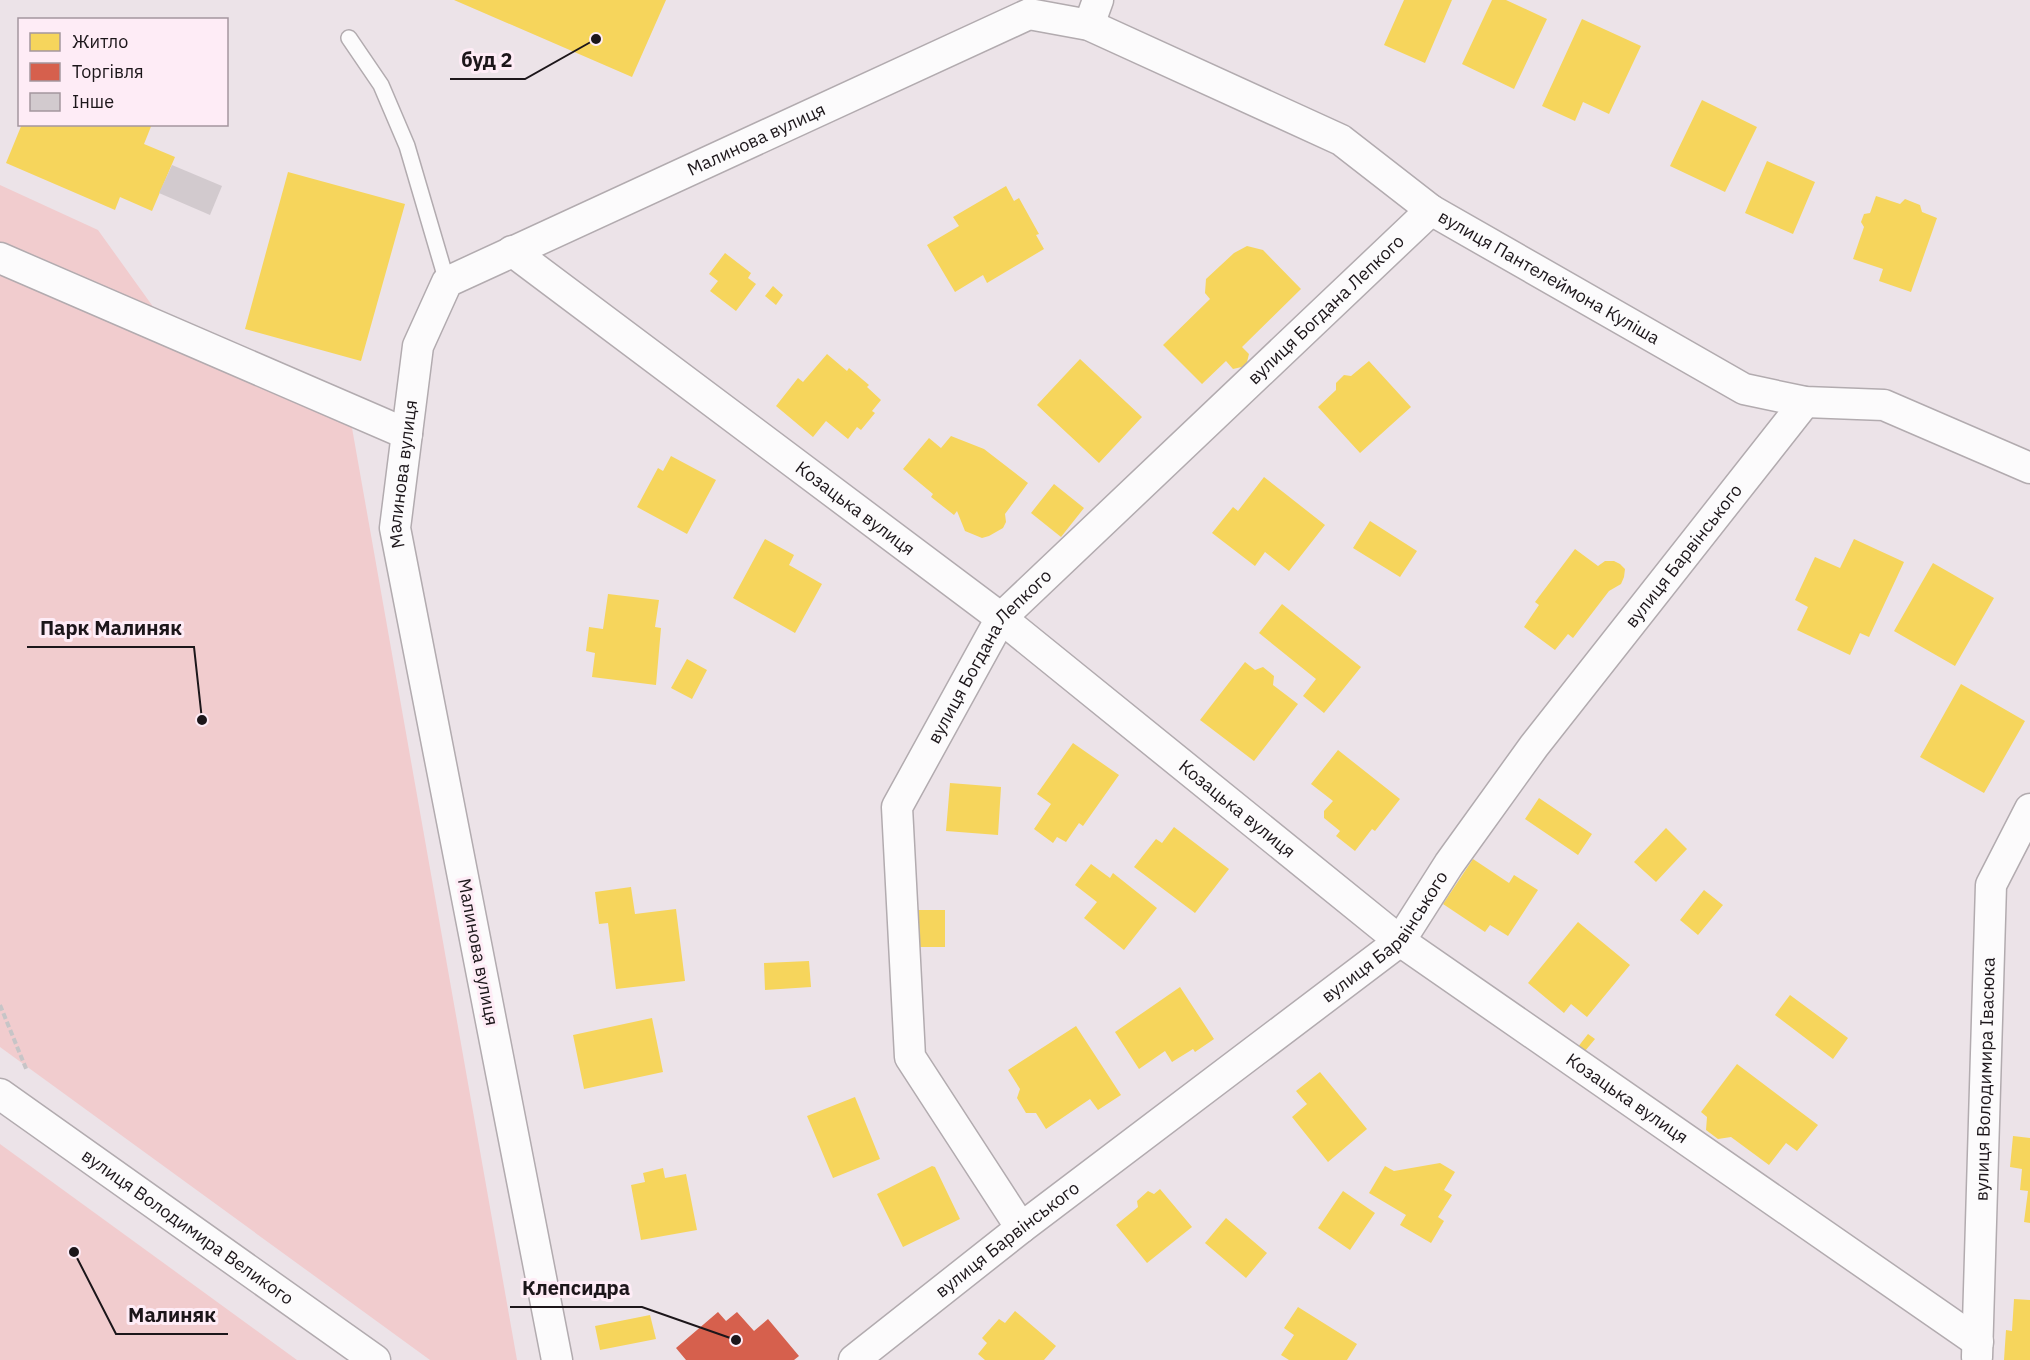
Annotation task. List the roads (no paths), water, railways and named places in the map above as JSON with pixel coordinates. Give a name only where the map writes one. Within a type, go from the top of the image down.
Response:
[{"type":"street","name":"вулиця Пантелеймона Куліша","points":[[1093,13],[1341,140],[1431,210],[1744,389],[1805,402],[1884,405],[2030,468]]},
{"type":"street","name":"Малинова вулиця","points":[[556,1360],[395,528],[418,346],[447,282],[1029,14],[1093,13]]},
{"type":"street","name":"вулиця Богдана Лепкого","points":[[1021,1228],[910,1057],[897,807],[1001,618],[1431,210]]},
{"type":"street","name":"Козацька вулиця","points":[[512,251],[1001,618],[1400,941],[1978,1351]]},
{"type":"street","points":[[0,258],[407,434]]},
{"type":"street","name":"вулиця Барвінського","points":[[854,1360],[1021,1228],[1400,941],[1449,864],[1534,746],[1805,402]]},
{"type":"street","name":"вулиця Володимира Івасюка","points":[[1978,1351],[1991,885],[2030,809]]},
{"type":"street","name":"вулиця Володимира Великого","points":[[0,1094],[375,1360]]},
{"type":"lane","points":[[349,38],[381,85],[407,146],[447,282]]},
{"type":"place","name":"буд 2","points":[[596,39]]},
{"type":"place","name":"Парк Малиняк","points":[[202,720]]},
{"type":"place","name":"Малиняк","points":[[74,1252]]},
{"type":"place","name":"Клепсидра","points":[[736,1340]]}]
